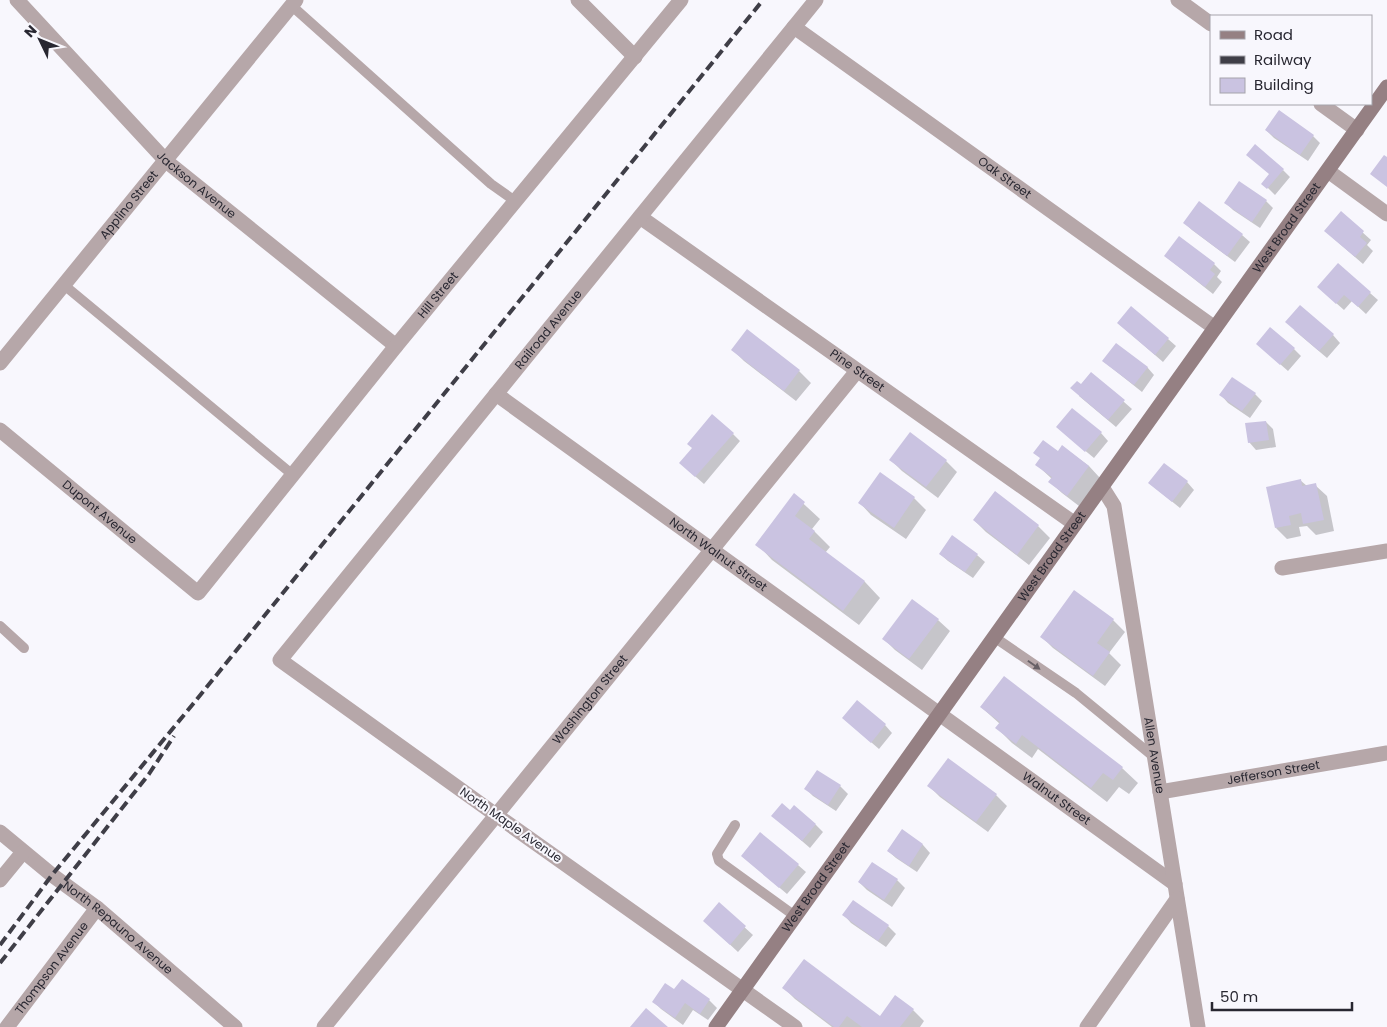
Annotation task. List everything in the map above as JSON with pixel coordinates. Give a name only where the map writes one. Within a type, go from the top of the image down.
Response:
[{"type":"main road","name":"West Broad Street","points":[[716,1027],[1387,87]]},
{"type":"street","name":"Jackson Avenue","points":[[16,0],[166,161],[396,346]]},
{"type":"street","points":[[578,0],[635,57]]},
{"type":"street","name":"Hill Street","points":[[198,593],[396,346],[681,0]]},
{"type":"street","name":"Railroad Avenue","points":[[280,660],[816,0]]},
{"type":"street","points":[[1178,0],[1210,23]]},
{"type":"street","name":"Applino Street","points":[[0,363],[166,161],[293,2]]},
{"type":"street","name":"Oak Street","points":[[794,27],[1215,328]]},
{"type":"street","points":[[1321,105],[1356,130]]},
{"type":"street","points":[[1328,170],[1387,214]]},
{"type":"street","name":"Pine Street","points":[[640,217],[1075,524]]},
{"type":"street","name":"Washington Street","points":[[324,1027],[858,370]]},
{"type":"street","name":"North Walnut Street","points":[[496,394],[939,714]]},
{"type":"street","name":"Dupont Avenue","points":[[0,430],[198,593]]},
{"type":"street","name":"Allen Avenue","points":[[1102,486],[1114,506],[1198,1027]]},
{"type":"street","points":[[1282,568],[1387,551]]},
{"type":"street","name":"North Maple Avenue","points":[[280,660],[795,1027]]},
{"type":"street","name":"Walnut Street","points":[[939,714],[1175,884]]},
{"type":"street","name":"Jefferson Street","points":[[1160,792],[1387,753]]},
{"type":"street","name":"North Repauno Avenue","points":[[0,832],[23,852],[97,908],[236,1027]]},
{"type":"street","points":[[0,880],[23,852]]},
{"type":"street","points":[[1087,1027],[1177,899]]},
{"type":"street","name":"Thompson Avenue","points":[[8,1026],[97,908]]},
{"type":"lane","points":[[293,2],[491,184],[516,201]]},
{"type":"lane","points":[[64,285],[293,475]]},
{"type":"lane","points":[[0,626],[24,648]]},
{"type":"lane","points":[[994,637],[1076,693],[1154,757]]},
{"type":"lane","points":[[735,825],[717,854],[719,862],[795,916]]},
{"type":"building","points":[[1279,110],[1314,135],[1300,155],[1265,130]]},
{"type":"building","points":[[1255,144],[1284,169],[1267,189],[1261,184],[1269,174],[1246,155]]},
{"type":"building","points":[[1384,155],[1387,157],[1387,187],[1370,174]]},
{"type":"building","points":[[1239,181],[1267,200],[1252,222],[1224,203]]},
{"type":"building","points":[[1199,201],[1243,234],[1227,256],[1183,223]]},
{"type":"building","points":[[1341,211],[1364,231],[1360,237],[1367,243],[1355,257],[1324,231]]},
{"type":"building","points":[[1179,236],[1215,263],[1210,270],[1215,274],[1205,287],[1164,256]]},
{"type":"building","points":[[1338,263],[1371,292],[1358,307],[1344,295],[1336,304],[1317,287]]},
{"type":"building","points":[[1300,305],[1334,334],[1319,351],[1285,322]]},
{"type":"building","points":[[1131,306],[1169,338],[1155,355],[1117,323]]},
{"type":"building","points":[[1270,327],[1295,348],[1280,365],[1256,344]]},
{"type":"building","points":[[747,329],[800,370],[784,391],[731,350]]},
{"type":"building","points":[[1116,343],[1148,367],[1134,385],[1102,361]]},
{"type":"building","points":[[1091,372],[1125,400],[1108,420],[1070,388],[1077,381],[1081,384]]},
{"type":"building","points":[[1232,377],[1256,393],[1242,411],[1219,395]]},
{"type":"building","points":[[1072,408],[1102,432],[1085,452],[1056,427]]},
{"type":"building","points":[[712,414],[734,433],[695,477],[679,463],[692,448],[687,444]]},
{"type":"building","points":[[1266,421],[1269,440],[1248,443],[1245,423]]},
{"type":"building","points":[[910,432],[947,460],[926,487],[889,460]]},
{"type":"building","points":[[1043,440],[1058,451],[1062,445],[1089,466],[1067,496],[1048,482],[1052,477],[1035,465],[1040,458],[1033,453]]},
{"type":"building","points":[[1164,463],[1188,481],[1172,502],[1148,483]]},
{"type":"building","points":[[880,472],[915,497],[894,528],[858,503]]},
{"type":"building","points":[[1301,479],[1302,486],[1316,483],[1324,520],[1303,524],[1301,513],[1289,516],[1291,525],[1275,528],[1266,487]]},
{"type":"building","points":[[995,491],[1039,525],[1017,555],[973,520]]},
{"type":"building","points":[[794,493],[805,502],[795,516],[815,531],[809,539],[865,581],[843,611],[755,545]]},
{"type":"building","points":[[952,535],[978,554],[965,572],[939,554]]},
{"type":"building","points":[[1074,590],[1114,619],[1097,643],[1110,652],[1093,676],[1040,637]]},
{"type":"building","points":[[912,599],[939,619],[909,659],[882,639]]},
{"type":"building","points":[[1004,676],[1123,767],[1113,780],[1103,773],[1091,788],[1022,735],[1016,744],[995,728],[1000,722],[980,707]]},
{"type":"building","points":[[857,700],[886,724],[871,743],[842,718]]},
{"type":"building","points":[[948,758],[997,794],[976,822],[927,786]]},
{"type":"building","points":[[817,770],[841,785],[828,805],[804,789]]},
{"type":"building","points":[[782,803],[790,810],[794,805],[816,824],[802,841],[771,816]]},
{"type":"building","points":[[902,829],[923,844],[909,866],[887,851]]},
{"type":"building","points":[[760,832],[799,864],[779,888],[741,856]]},
{"type":"building","points":[[872,862],[898,879],[884,900],[858,882]]},
{"type":"building","points":[[853,900],[889,925],[878,941],[842,915]]},
{"type":"building","points":[[719,902],[746,926],[730,945],[703,921]]},
{"type":"building","points":[[804,959],[880,1016],[895,995],[914,1009],[900,1027],[862,1027],[847,1016],[839,1027],[834,1027],[782,988]]},
{"type":"building","points":[[682,979],[710,999],[700,1014],[685,1003],[675,1018],[652,1002],[665,983],[674,989]]},
{"type":"building","points":[[646,1008],[668,1027],[630,1027]]},
{"type":"railway","points":[[0,945],[52,875],[193,704],[763,0]]},
{"type":"railway","points":[[0,963],[149,774],[174,736]]}]
